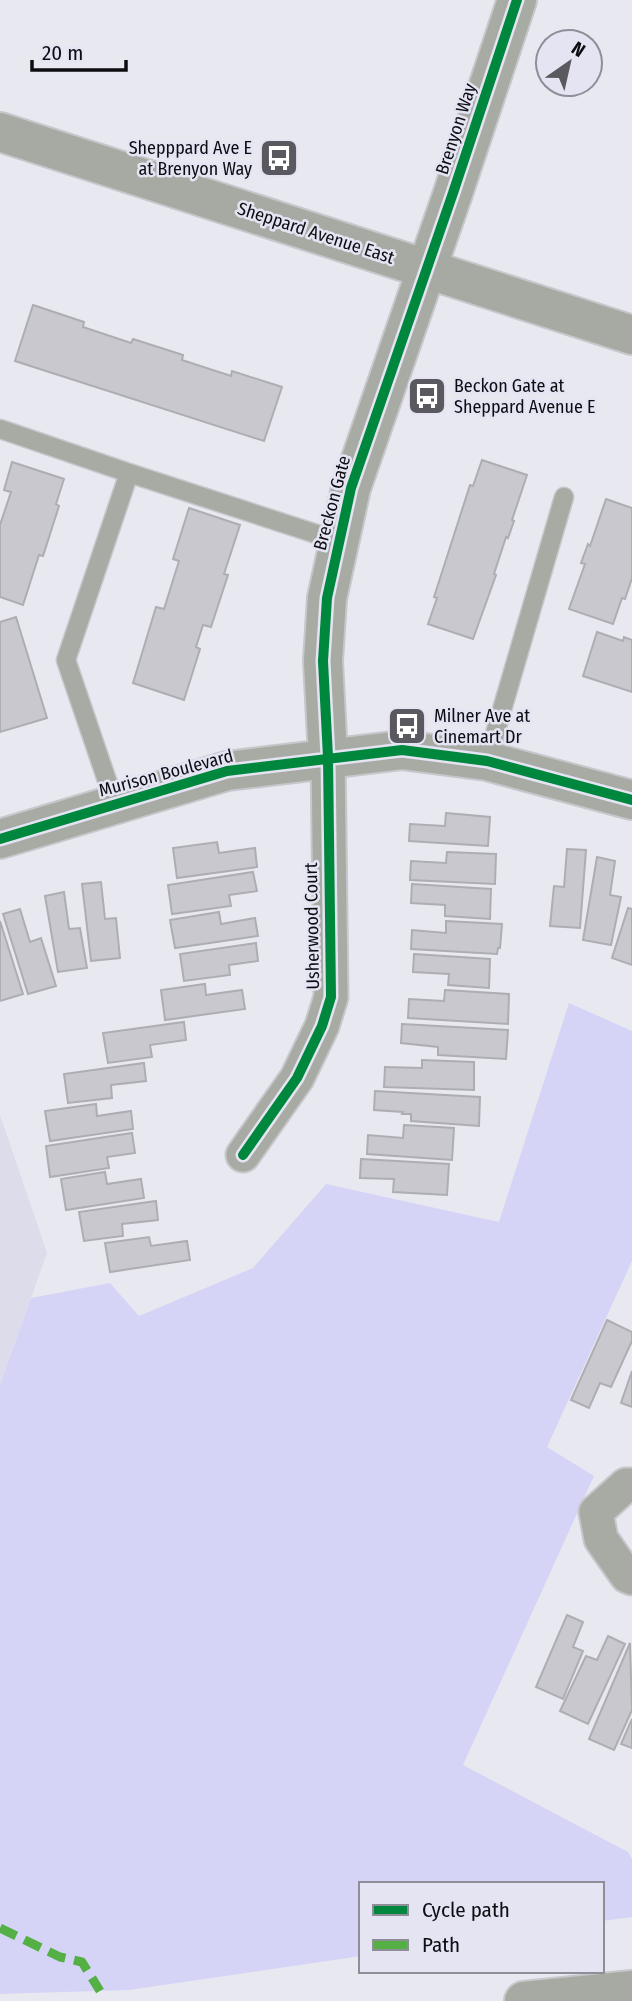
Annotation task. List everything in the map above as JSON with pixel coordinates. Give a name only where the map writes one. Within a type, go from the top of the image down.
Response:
[{"type":"main road","name":"Sheppard Avenue East","points":[[0,132],[632,335]]},
{"type":"main road","points":[[524,2001],[632,1990]]},
{"type":"street","name":"Brenyon Way","points":[[427,268],[517,0]]},
{"type":"street","name":"Breckon Gate","points":[[328,757],[323,661],[327,598],[338,541],[351,488],[427,268]]},
{"type":"street","name":"Murison Boulevard","points":[[0,839],[227,771],[402,750],[486,761],[632,800]]},
{"type":"street","name":"Usherwood Court","points":[[243,1155],[297,1078],[322,1026],[331,998],[328,757]]},
{"type":"street","points":[[632,1485],[626,1485],[596,1512],[601,1539],[627,1576],[632,1578]]},
{"type":"lane","points":[[0,429],[338,541]]},
{"type":"lane","points":[[115,804],[66,660],[129,473]]},
{"type":"lane","points":[[486,761],[564,497]]},
{"type":"shaded area","points":[[569,1003],[632,1031],[632,1261],[547,1447],[594,1476],[463,1765],[628,1852],[632,1859],[632,1917],[604,1921],[604,1882],[359,1882],[359,1956],[129,1990],[0,1994],[0,1385],[31,1298],[110,1283],[139,1316],[253,1268],[326,1184],[499,1222]]},
{"type":"shaded area","points":[[0,1115],[47,1253],[0,1385]]},
{"type":"building","points":[[33,305],[84,322],[83,327],[131,343],[133,339],[183,355],[182,360],[231,376],[232,371],[282,387],[264,441],[15,361]]},
{"type":"building","points":[[482,460],[527,475],[473,639],[428,624],[470,485],[473,486]]},
{"type":"building","points":[[12,462],[64,479],[56,504],[59,506],[43,556],[39,555],[23,605],[0,597],[0,525],[11,492],[4,490]]},
{"type":"building","points":[[606,499],[632,508],[632,578],[613,624],[569,609],[585,564],[581,563],[588,544],[590,546]]},
{"type":"building","points":[[189,508],[240,525],[224,574],[228,575],[211,627],[203,625],[196,647],[200,649],[184,700],[133,683],[156,607],[164,609],[179,561],[173,559]]},
{"type":"building","points":[[16,617],[47,718],[0,732],[0,622]]},
{"type":"building","points":[[597,632],[623,641],[624,637],[632,640],[632,692],[583,676]]},
{"type":"building","points":[[446,813],[490,817],[488,846],[409,841],[410,824],[445,826]]},
{"type":"building","points":[[217,842],[219,853],[255,848],[257,867],[177,878],[173,848]]},
{"type":"building","points":[[567,849],[586,850],[580,928],[550,926],[554,886],[564,887]]},
{"type":"building","points":[[447,852],[496,854],[495,884],[410,880],[411,861],[446,863]]},
{"type":"building","points":[[597,857],[615,861],[610,895],[621,897],[611,945],[583,940]]},
{"type":"building","points":[[253,872],[257,891],[229,895],[231,906],[172,914],[168,885]]},
{"type":"building","points":[[101,882],[105,919],[116,918],[120,958],[91,961],[82,884]]},
{"type":"building","points":[[412,884],[491,889],[490,919],[445,916],[445,905],[411,903]]},
{"type":"building","points":[[64,892],[69,929],[80,928],[87,968],[58,972],[45,896]]},
{"type":"building","points":[[628,908],[632,909],[632,965],[612,958]]},
{"type":"building","points":[[20,909],[30,942],[41,938],[56,986],[28,994],[3,914]]},
{"type":"building","points":[[219,912],[221,924],[255,918],[258,936],[175,948],[170,920]]},
{"type":"building","points":[[0,921],[23,994],[0,1001]]},
{"type":"building","points":[[446,921],[502,924],[497,954],[411,949],[412,930],[446,933]]},
{"type":"building","points":[[256,943],[258,961],[229,965],[230,975],[184,981],[180,954]]},
{"type":"building","points":[[414,954],[490,959],[489,988],[448,985],[449,974],[413,972]]},
{"type":"building","points":[[205,984],[206,995],[242,990],[245,1009],[165,1020],[161,990]]},
{"type":"building","points":[[445,990],[509,994],[508,1024],[408,1018],[409,999],[444,1001]]},
{"type":"building","points":[[184,1022],[186,1040],[150,1045],[152,1057],[108,1063],[103,1033]]},
{"type":"building","points":[[402,1024],[508,1030],[506,1059],[438,1055],[438,1047],[401,1043]]},
{"type":"building","points":[[422,1060],[474,1062],[474,1090],[384,1087],[385,1067],[422,1068]]},
{"type":"building","points":[[144,1063],[146,1081],[111,1085],[112,1098],[68,1103],[64,1074]]},
{"type":"building","points":[[375,1091],[480,1097],[479,1126],[411,1121],[411,1114],[374,1110]]},
{"type":"building","points":[[96,1104],[97,1116],[131,1111],[133,1129],[50,1141],[45,1111]]},
{"type":"building","points":[[404,1125],[454,1128],[452,1160],[367,1154],[368,1135],[403,1138]]},
{"type":"building","points":[[132,1133],[135,1153],[107,1157],[109,1168],[50,1177],[46,1146]]},
{"type":"building","points":[[361,1159],[449,1164],[447,1195],[393,1192],[394,1179],[360,1178]]},
{"type":"building","points":[[105,1172],[107,1184],[141,1179],[144,1198],[66,1210],[61,1179]]},
{"type":"building","points":[[156,1201],[158,1220],[122,1224],[123,1236],[84,1241],[79,1212]]},
{"type":"building","points":[[149,1237],[151,1246],[187,1241],[190,1260],[110,1272],[105,1243]]},
{"type":"building","points":[[607,1320],[632,1332],[632,1341],[611,1387],[600,1383],[589,1408],[571,1400]]},
{"type":"building","points":[[632,1371],[632,1407],[621,1403]]},
{"type":"building","points":[[567,1615],[583,1622],[573,1647],[583,1651],[563,1699],[536,1687]]},
{"type":"building","points":[[608,1636],[625,1644],[588,1724],[560,1711],[586,1656],[597,1660]]},
{"type":"building","points":[[630,1643],[632,1710],[614,1750],[589,1739]]},
{"type":"building","points":[[632,1719],[632,1748],[621,1744]]},
{"type":"marked path","points":[[0,1928],[60,1957],[82,1962],[100,1991]]},
{"type":"cycle path","points":[[243,1155],[297,1078],[322,1026],[331,997],[328,757],[323,661],[327,598],[351,488],[517,0]]},
{"type":"cycle path","points":[[0,839],[227,771],[402,750],[487,761],[632,800]]},
{"type":"place","name":"Shepppard Ave E at Brenyon Way","points":[[279,158]]},
{"type":"place","name":"Beckon Gate at Sheppard Avenue E","points":[[427,396]]},
{"type":"place","name":"Milner Ave at Cinemart Dr","points":[[407,726]]}]
